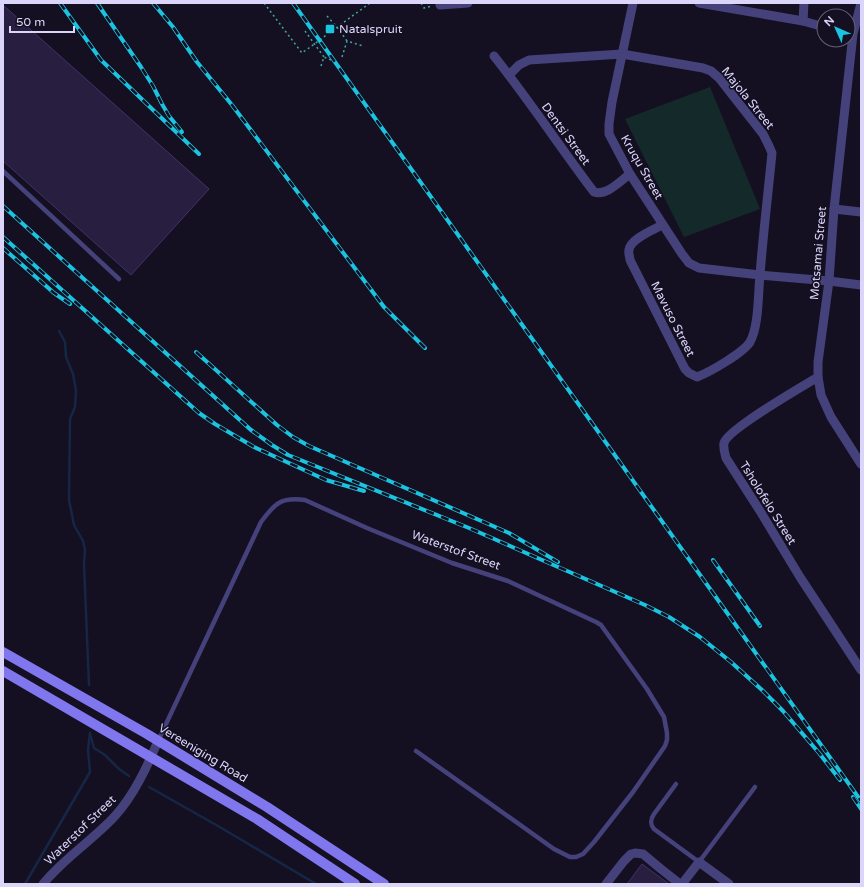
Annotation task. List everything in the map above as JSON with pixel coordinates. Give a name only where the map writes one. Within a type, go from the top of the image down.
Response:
[{"type":"main road","name":"Vereeniging Road","points":[[3,652],[158,741],[267,807],[384,884]]},
{"type":"main road","points":[[3,670],[257,819],[355,884]]},
{"type":"street","points":[[440,5],[468,3]]},
{"type":"street","name":"Kruqu Street","points":[[633,3],[612,102],[608,124],[609,134],[630,174],[662,225],[689,263],[700,268],[861,285]]},
{"type":"street","points":[[699,3],[803,21],[816,25]]},
{"type":"street","points":[[803,21],[804,3]]},
{"type":"street","name":"Motsamai Street","points":[[856,24],[861,3]]},
{"type":"street","name":"Motsamai Street","points":[[852,48],[834,209],[830,281],[818,362],[818,377],[821,395],[831,417],[861,464]]},
{"type":"street","name":"Majola Street","points":[[509,75],[519,65],[529,60],[622,54],[703,68],[711,71],[719,78],[766,140],[772,153],[760,275]]},
{"type":"street","name":"Dentsi Street","points":[[494,56],[594,192],[598,193],[607,191],[630,174]]},
{"type":"street","points":[[834,209],[861,212]]},
{"type":"street","name":"Mavuso Street","points":[[662,225],[639,237],[628,251],[630,260],[685,369],[692,376],[697,377],[702,375],[724,363],[738,354],[750,343],[755,328],[760,275]]},
{"type":"street","name":"Tsholofelo Street","points":[[818,377],[782,398],[728,436],[724,442],[724,451],[726,458],[800,577],[861,670]]},
{"type":"street","name":"Waterstof Street","points":[[43,884],[57,869],[115,816],[128,800],[151,758],[158,741]]},
{"type":"street","points":[[606,884],[624,861],[631,854],[635,853],[643,854],[661,870],[681,884],[699,862],[729,884]]},
{"type":"lane","points":[[3,171],[119,279]]},
{"type":"lane","name":"Waterstof Street","points":[[158,741],[261,522],[269,510],[277,503],[287,499],[306,500],[367,528],[452,563],[508,581],[596,622],[601,626],[647,689],[664,717],[667,733],[665,746],[633,792],[594,842],[583,854],[576,857],[570,857],[554,849],[416,751]]},
{"type":"lane","points":[[676,784],[654,814],[651,819],[651,823],[654,829],[699,862],[755,787]]},
{"type":"path","points":[[264,3],[302,53],[370,3]]},
{"type":"path","points":[[421,3],[424,8],[440,5]]},
{"type":"path","points":[[327,16],[347,41],[363,46]]},
{"type":"path","points":[[305,32],[324,57],[331,60]]},
{"type":"path","points":[[342,57],[347,41]]},
{"type":"path","points":[[321,66],[324,57]]},
{"type":"green space","points":[[710,87],[760,209],[684,237],[625,119]]},
{"type":"building","points":[[3,5],[209,189],[131,275],[3,161]]},
{"type":"building","points":[[642,864],[669,884],[627,884]]},
{"type":"waterway","points":[[59,331],[65,342],[66,357],[73,374],[76,391],[75,407],[70,419],[69,500],[74,525],[83,541],[85,550],[84,564],[89,685]]},
{"type":"waterway","points":[[25,884],[90,772],[88,750],[90,733]]},
{"type":"waterway","points":[[90,734],[94,748],[105,755],[119,769],[129,776]]},
{"type":"waterway","points":[[149,787],[316,884]]},
{"type":"railway","points":[[60,3],[101,60],[199,154]]},
{"type":"railway","points":[[97,3],[141,67],[169,116],[182,132]]},
{"type":"railway","points":[[153,3],[173,27],[197,62],[232,105],[384,307],[425,348]]},
{"type":"railway","points":[[293,3],[861,801]]},
{"type":"railway","points":[[3,206],[251,430],[272,445],[288,455],[469,528],[645,605],[669,617],[700,637],[762,690],[783,711],[840,780]]},
{"type":"railway","points":[[3,237],[199,413],[254,447],[326,480],[364,491]]},
{"type":"railway","points":[[3,248],[54,293],[70,304]]},
{"type":"railway","points":[[196,352],[277,425],[293,437],[309,446],[509,533],[558,562]]},
{"type":"railway","points":[[713,560],[760,626]]},
{"type":"railway","points":[[853,797],[861,809]]},
{"type":"place","name":"Natalspruit","points":[[330,29]]}]
